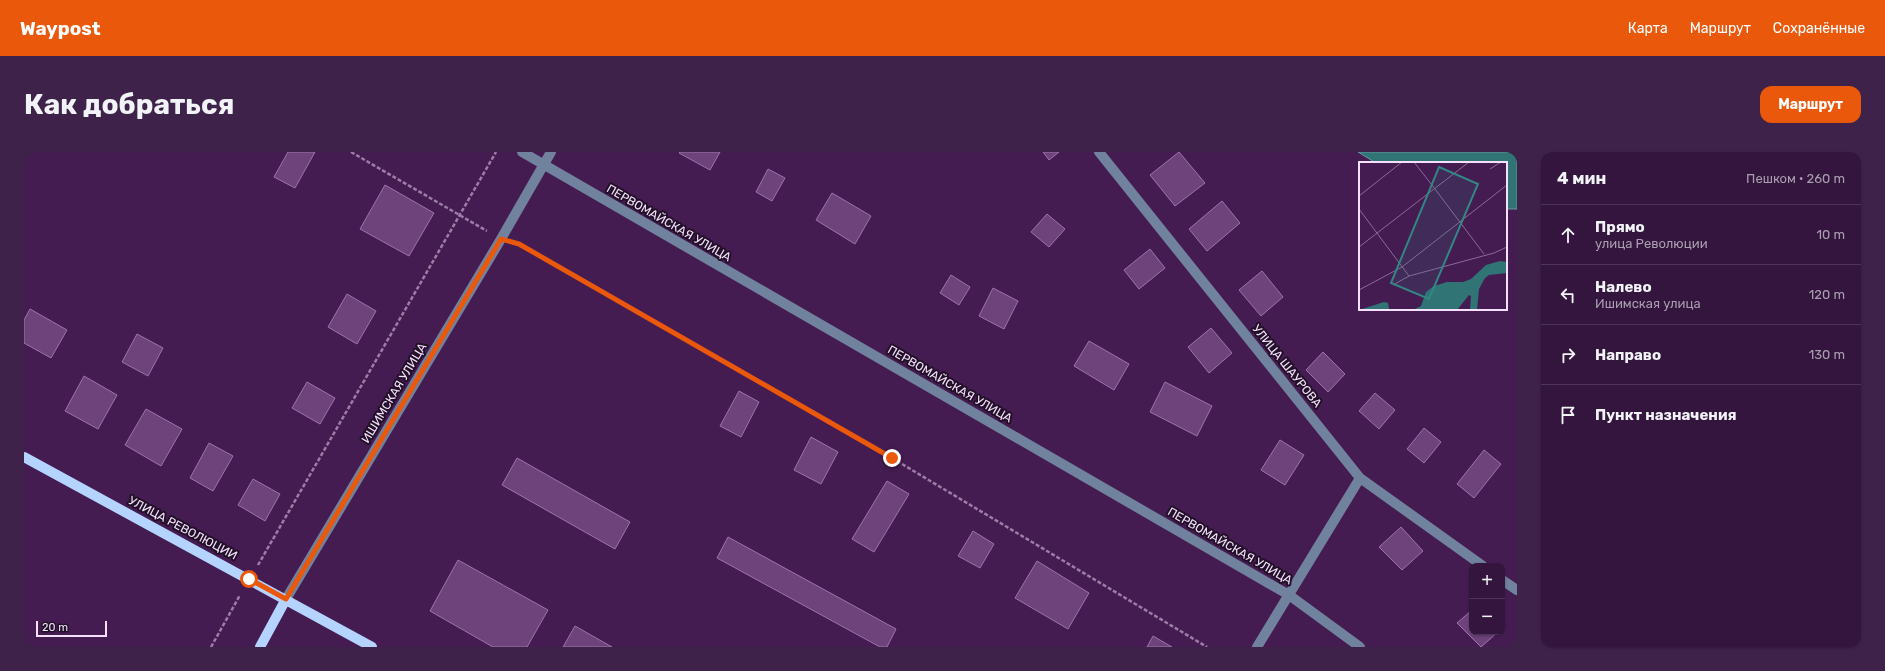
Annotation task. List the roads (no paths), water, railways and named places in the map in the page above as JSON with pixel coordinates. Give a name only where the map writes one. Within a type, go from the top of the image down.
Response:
[{"type":"main road","name":"УЛИЦА РЕВОЛЮЦИИ","points":[[24,457],[372,647]]},
{"type":"main road","name":"ИШИМСКАЯ УЛИЦА","points":[[260,647],[286,599]]},
{"type":"street","name":"ПЕРВОМАЙСКАЯ УЛИЦА","points":[[522,152],[1289,595],[1360,647]]},
{"type":"street","name":"ИШИМСКАЯ УЛИЦА","points":[[286,599],[501,239],[551,152]]},
{"type":"street","name":"УЛИЦА ШАУРОВА","points":[[1099,152],[1360,478],[1479,563]]},
{"type":"street","points":[[1257,647],[1360,478]]},
{"type":"street","points":[[1505,582],[1517,590]]}]
